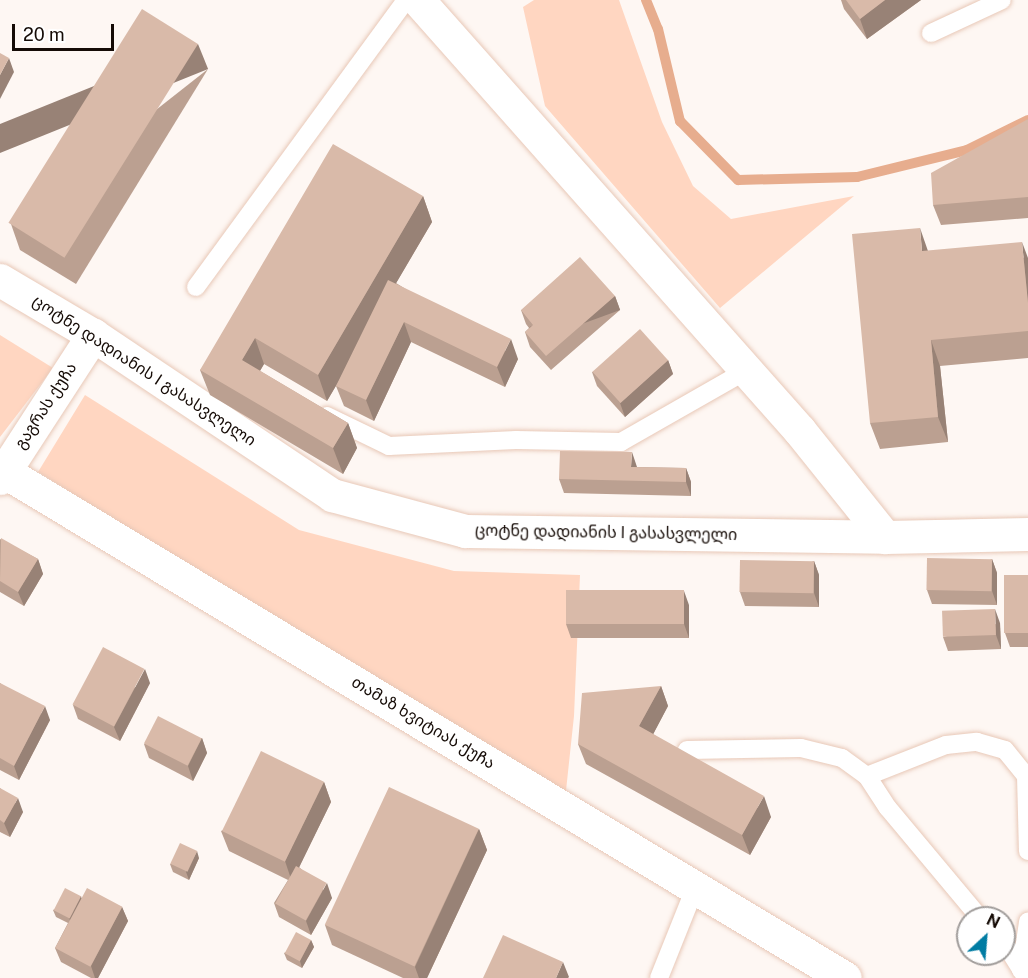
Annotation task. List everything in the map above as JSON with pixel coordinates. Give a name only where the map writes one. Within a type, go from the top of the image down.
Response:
[{"type":"street","points":[[418,0],[747,370],[885,537]]},
{"type":"street","name":"ცოტნე დადიანის I გასასვლელი","points":[[0,280],[93,335],[332,495],[465,531],[885,537],[1028,534]]},
{"type":"street","name":"გაგრას ქუჩა","points":[[1,473],[93,335]]},
{"type":"street","name":"თამაზ ხვიტიას ქუჩა","points":[[1,473],[845,978]]},
{"type":"lane","points":[[196,287],[406,0]]},
{"type":"lane","points":[[931,33],[1002,0]]},
{"type":"lane","points":[[314,409],[389,446],[516,440],[621,442],[747,370]]},
{"type":"lane","points":[[867,776],[946,745],[977,742],[1005,750],[1026,776],[1028,851]]},
{"type":"lane","points":[[687,750],[801,748],[842,758],[867,776],[888,808],[970,906]]},
{"type":"lane","points":[[659,978],[695,888]]},
{"type":"lane","points":[[1024,974],[1028,922]]},
{"type":"lane","points":[[1016,961],[1024,974]]},
{"type":"shaded area","points":[[534,0],[619,0],[662,122],[693,186],[731,219],[854,196],[720,308],[545,106],[523,7]]},
{"type":"shaded area","points":[[0,335],[53,368],[0,437]]},
{"type":"shaded area","points":[[85,395],[299,530],[454,571],[580,575],[574,716],[565,800],[38,472]]},
{"type":"building","points":[[846,0],[885,0],[860,19]]},
{"type":"building","points":[[142,9],[198,44],[64,258],[8,223]]},
{"type":"building","points":[[0,53],[9,58],[0,75]]},
{"type":"building","points":[[1028,119],[1028,197],[933,205],[931,173]]},
{"type":"building","points":[[333,144],[423,196],[318,375],[255,338],[242,360],[348,423],[333,448],[200,370]]},
{"type":"building","points":[[920,228],[922,251],[1022,242],[1028,303],[1028,331],[931,340],[938,417],[870,423],[852,234]]},
{"type":"building","points":[[580,257],[615,296],[546,356],[525,332],[533,325],[521,310]]},
{"type":"building","points":[[388,280],[511,339],[497,367],[404,322],[366,400],[336,386]]},
{"type":"building","points":[[640,329],[668,360],[621,403],[592,372]]},
{"type":"building","points":[[560,451],[632,452],[631,467],[686,468],[686,482],[559,479]]},
{"type":"building","points":[[1,538],[38,559],[18,592],[0,581]]},
{"type":"building","points":[[927,558],[992,559],[991,591],[926,590]]},
{"type":"building","points":[[740,560],[814,561],[813,593],[739,592]]},
{"type":"building","points":[[1004,575],[1028,575],[1028,633],[1004,633]]},
{"type":"building","points":[[566,590],[684,590],[684,624],[566,624]]},
{"type":"building","points":[[995,609],[996,635],[943,637],[942,611]]},
{"type":"building","points":[[103,647],[144,669],[114,726],[72,704]]},
{"type":"building","points":[[0,683],[45,706],[14,766],[0,758]]},
{"type":"building","points":[[661,686],[639,726],[764,796],[742,835],[578,744],[582,693]]},
{"type":"building","points":[[158,716],[202,738],[188,766],[144,744]]},
{"type":"building","points":[[261,751],[324,782],[285,862],[222,831]]},
{"type":"building","points":[[389,787],[479,829],[414,967],[325,925]]},
{"type":"building","points":[[0,788],[18,798],[4,823],[0,820]]},
{"type":"building","points":[[180,843],[197,851],[187,872],[170,864]]},
{"type":"building","points":[[296,866],[327,883],[306,921],[275,904]]},
{"type":"building","points":[[65,888],[81,896],[70,918],[54,910]]},
{"type":"building","points":[[87,888],[122,907],[90,967],[55,948]]},
{"type":"building","points":[[296,932],[311,940],[300,961],[285,953]]},
{"type":"building","points":[[503,935],[563,962],[556,978],[483,978]]},
{"type":"waterway","points":[[646,0],[658,29],[680,121],[738,180],[857,177],[967,150],[1028,120]]}]
